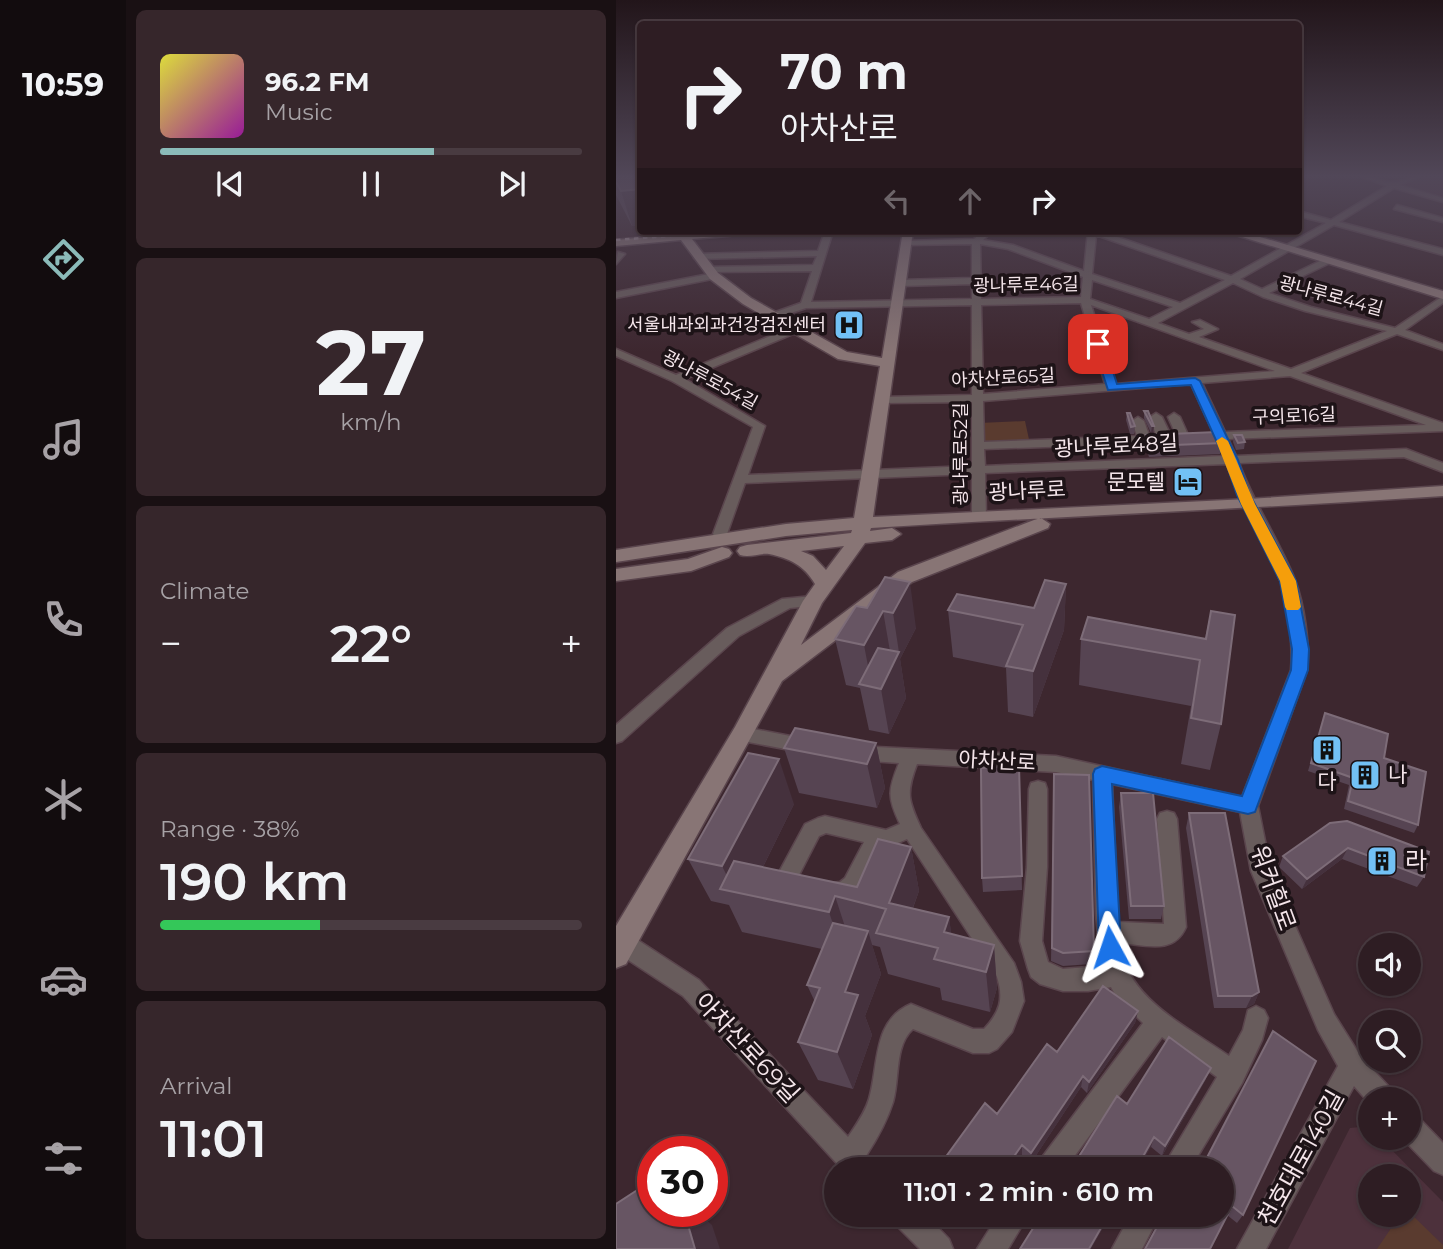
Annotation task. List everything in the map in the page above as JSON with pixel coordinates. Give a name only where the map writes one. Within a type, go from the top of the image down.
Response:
[{"type":"main road","points":[[617,247],[648,235]]},
{"type":"main road","points":[[683,235],[711,273],[747,301],[844,356],[867,376],[882,397]]},
{"type":"main road","points":[[1243,235],[1443,297]]},
{"type":"main road","points":[[619,949],[743,734],[819,593],[860,530],[871,476],[907,237]]},
{"type":"main road","points":[[617,247],[663,247],[695,254]]},
{"type":"main road","points":[[844,356],[887,363]]},
{"type":"main road","name":"광나루로","points":[[616,567],[721,544],[748,544],[786,530],[1041,524],[1443,491]]},
{"type":"main road","name":"광나루로","points":[[616,556],[748,544],[979,516],[1443,499]]},
{"type":"main road","points":[[770,680],[905,578],[951,557],[1041,524]]},
{"type":"main road","points":[[616,547],[721,544],[786,530]]},
{"type":"main road","points":[[616,575],[691,565],[721,544]]},
{"type":"main road","points":[[748,544],[806,559],[814,565],[819,593]]},
{"type":"street","points":[[805,305],[828,235]]},
{"type":"street","points":[[976,241],[983,235]]},
{"type":"street","points":[[1092,235],[1085,300],[1112,388]]},
{"type":"street","name":"광나루로44길","points":[[1105,235],[1235,280],[1262,293],[1308,309],[1397,331],[1443,347]]},
{"type":"street","points":[[1150,323],[1235,280],[1312,235]]},
{"type":"street","points":[[1382,235],[1443,252]]},
{"type":"street","points":[[907,237],[976,241],[1010,247],[1183,307]]},
{"type":"street","name":"광나루로52길","points":[[976,241],[979,516]]},
{"type":"street","points":[[695,254],[822,253]]},
{"type":"street","points":[[1262,293],[1327,261]]},
{"type":"street","points":[[616,296],[711,273],[817,268]]},
{"type":"street","points":[[901,283],[976,281]]},
{"type":"street","points":[[1281,284],[1348,306]]},
{"type":"street","name":"아차산로65길","points":[[882,397],[978,398],[1291,373],[1397,331],[1443,297]]},
{"type":"street","name":"광나루로46길","points":[[773,316],[805,305],[1085,300],[1443,427]]},
{"type":"street","points":[[1189,337],[1213,329],[1197,321]]},
{"type":"street","points":[[676,379],[796,329]]},
{"type":"street","name":"광나루로54길","points":[[616,352],[676,379],[759,426],[721,544]]},
{"type":"street","points":[[1195,381],[1213,422],[1214,436],[1232,460],[1250,507],[1288,581],[1301,649],[1299,670],[1248,806]]},
{"type":"street","points":[[1156,417],[1164,439]]},
{"type":"street","points":[[1174,417],[1184,438]]},
{"type":"street","points":[[1138,421],[1145,440]]},
{"type":"street","name":"구의로16길","points":[[979,446],[1443,427]]},
{"type":"street","name":"광나루로48길","points":[[871,476],[1406,453],[1443,468]]},
{"type":"street","points":[[741,479],[871,476]]},
{"type":"street","points":[[616,736],[733,632],[788,603],[819,593]]},
{"type":"street","name":"아차산로","points":[[743,734],[829,750],[1056,764],[1248,806]]},
{"type":"street","points":[[857,1157],[878,1108],[891,1044],[901,1021],[911,1016],[973,1041],[989,1041],[1014,1006],[1014,992],[1006,971],[911,828],[900,804],[899,786],[911,756]]},
{"type":"street","points":[[1102,774],[1111,963],[1125,990],[1159,1021],[1233,1074]]},
{"type":"street","points":[[1038,789],[1037,867],[1031,941],[1039,968],[1048,976],[1063,980],[1088,980],[1117,975]]},
{"type":"street","name":"워커힐로","points":[[1248,806],[1261,871],[1326,1022],[1352,1066],[1372,1087]]},
{"type":"street","points":[[1108,931],[1161,936],[1170,934],[1175,927],[1167,819]]},
{"type":"street","points":[[877,838],[887,839],[911,828]]},
{"type":"street","name":"아차산로69길","points":[[619,949],[691,988],[848,1157]]},
{"type":"street","points":[[1182,1157],[1233,1074],[1254,1032],[1256,1018]]},
{"type":"street","points":[[1058,1157],[1159,1021]]},
{"type":"street","name":"천호대로140길","points":[[1251,1249],[1352,1066]]},
{"type":"street","points":[[1421,1139],[1443,1162]]},
{"type":"street","points":[[918,1227],[939,1249]]},
{"type":"street","points":[[991,1249],[1007,1227]]},
{"type":"street","points":[[1126,1249],[1139,1227]]},
{"type":"shaded area","points":[[1025,421],[1030,444],[979,446],[979,423]]},
{"type":"shaded area","points":[[1358,1127],[1358,1150],[1392,1150],[1406,1164],[1358,1164],[1358,1227],[1421,1227],[1421,1180],[1443,1202],[1443,1249],[1288,1249],[1350,1128]]},
{"type":"shaded area","points":[[1421,1224],[1443,1245],[1443,1249],[1377,1249],[1392,1227],[1421,1227]]},
{"type":"building","points":[[1144,411],[1148,411],[1154,426],[1152,426]]},
{"type":"building","points":[[1127,413],[1130,413],[1135,426],[1131,427]]},
{"type":"building","points":[[1217,432],[1222,443],[1150,446],[1146,435]]},
{"type":"building","points":[[1234,435],[1242,435],[1245,442],[1238,443]]},
{"type":"building","points":[[885,577],[910,582],[893,613],[883,611],[864,645],[835,639],[856,606],[867,608]]},
{"type":"building","points":[[1045,580],[1066,584],[1033,671],[1006,666],[1023,625],[948,610],[957,594],[1034,608]]},
{"type":"building","points":[[1211,611],[1235,615],[1221,724],[1191,718],[1200,660],[1081,639],[1088,617],[1206,639]]},
{"type":"building","points":[[878,648],[899,652],[881,689],[859,684]]},
{"type":"building","points":[[1325,713],[1388,734],[1384,758],[1426,772],[1418,825],[1348,801],[1353,778],[1311,763]]},
{"type":"building","points":[[795,728],[876,743],[867,764],[784,748]]},
{"type":"building","points":[[748,753],[779,759],[722,866],[688,859]]},
{"type":"building","points":[[1019,766],[1022,876],[982,878],[981,768]]},
{"type":"building","points":[[1054,774],[1089,775],[1094,951],[1063,953],[1052,948]]},
{"type":"building","points":[[1121,793],[1153,793],[1164,906],[1131,906]]},
{"type":"building","points":[[1189,813],[1225,813],[1259,992],[1252,996],[1218,996]]},
{"type":"building","name":"라","points":[[1347,821],[1429,852],[1424,877],[1348,848],[1307,879],[1283,856],[1330,823]]},
{"type":"building","points":[[878,839],[911,847],[889,903],[949,917],[944,932],[994,945],[986,972],[934,959],[938,948],[876,933],[886,909],[835,896],[829,912],[720,889],[734,861],[857,887]]},
{"type":"building","points":[[833,923],[868,931],[845,992],[858,995],[837,1052],[798,1042],[820,988],[807,985]]},
{"type":"building","points":[[1103,986],[1138,1011],[1089,1082],[1083,1076],[1031,1153],[1022,1145],[1014,1157],[946,1157],[985,1103],[997,1114],[1047,1044],[1057,1052]]},
{"type":"building","points":[[1273,1031],[1316,1061],[1243,1215],[1234,1208],[1234,1157],[1207,1157]]},
{"type":"building","points":[[1169,1037],[1211,1068],[1165,1146],[1154,1137],[1143,1157],[1079,1157],[1117,1096],[1127,1104]]},
{"type":"building","points":[[637,1190],[637,1227],[689,1227],[695,1249],[616,1249],[616,1204]]},
{"type":"building","points":[[1034,1227],[1102,1227],[1089,1249],[1020,1249]]},
{"type":"building","points":[[1157,1227],[1221,1227],[1210,1249],[1145,1249]]},
{"type":"railway","points":[[616,240],[678,235]]},
{"type":"slow traffic","points":[[1222,441],[1248,504],[1261,524],[1288,581],[1293,607]]},
{"type":"place","name":"서울내과외과건강검진센터","points":[[849,325]]},
{"type":"place","name":"문모텔","points":[[1188,482]]},
{"type":"place","name":"다","points":[[1327,750]]},
{"type":"place","name":"나","points":[[1365,775]]},
{"type":"place","name":"라","points":[[1382,861]]},
{"type":"route","points":[[1098,344],[1112,388],[1195,381],[1232,460],[1248,504],[1261,524],[1288,581],[1301,649],[1299,670],[1248,806],[1102,774],[1110,947]]}]
